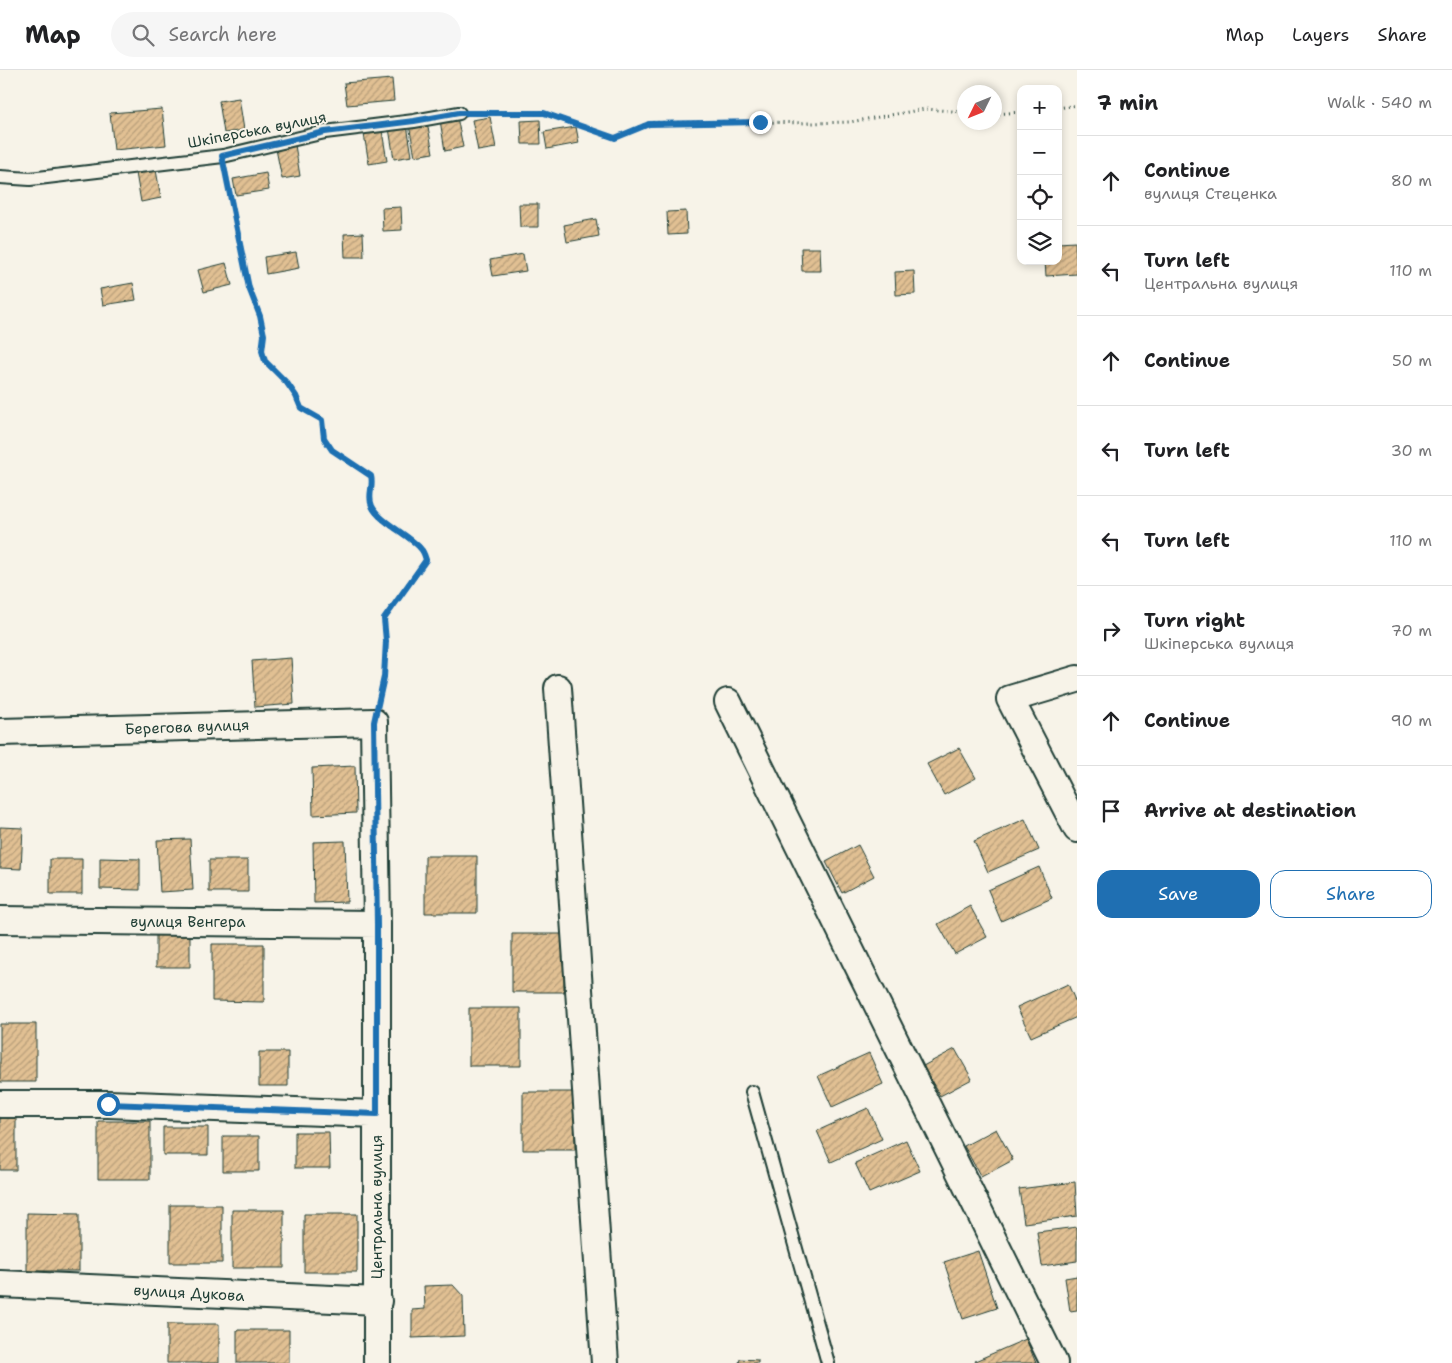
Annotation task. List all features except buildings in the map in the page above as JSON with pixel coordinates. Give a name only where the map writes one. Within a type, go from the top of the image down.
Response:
[{"type":"street","points":[[1077,679],[1010,700],[1077,829]]},
{"type":"street","points":[[558,688],[605,1363]]},
{"type":"street","points":[[728,702],[1054,1363]]},
{"type":"street","name":"Берегова вулиця","points":[[0,732],[374,722]]},
{"type":"street","name":"Центральна вулиця","points":[[374,722],[377,924],[377,1363]]},
{"type":"street","name":"вулиця Венгера","points":[[0,920],[377,924]]},
{"type":"street","points":[[0,1104],[108,1104],[377,1114]]},
{"type":"street","name":"вулиця Дукова","points":[[0,1284],[378,1301]]},
{"type":"lane","name":"Шкіперська вулиця","points":[[0,177],[30,179],[222,156],[325,132],[414,121],[459,113]]},
{"type":"lane","points":[[752,1092],[828,1363]]},
{"type":"path","points":[[1062,107],[1077,105]]},
{"type":"path","points":[[459,113],[544,113],[615,138],[649,124],[850,122],[925,109],[957,111]]},
{"type":"path","points":[[1002,113],[1017,112]]},
{"type":"path","points":[[222,156],[249,288],[260,316],[264,335],[262,351],[265,361],[287,383],[296,396],[301,408],[322,420],[324,438],[332,450],[371,476],[373,483],[370,494],[372,506],[380,516],[422,550],[426,560],[384,619],[386,641],[384,677],[374,722]]},
{"type":"route","points":[[108,1104],[377,1114],[374,722],[384,677],[386,641],[384,619],[426,560],[422,550],[380,516],[372,506],[370,494],[373,483],[371,476],[332,450],[324,438],[322,420],[301,408],[296,396],[287,383],[265,361],[262,351],[264,335],[260,316],[249,288],[222,156],[325,132],[414,121],[459,113],[544,113],[615,138],[649,124],[760,122]]}]
